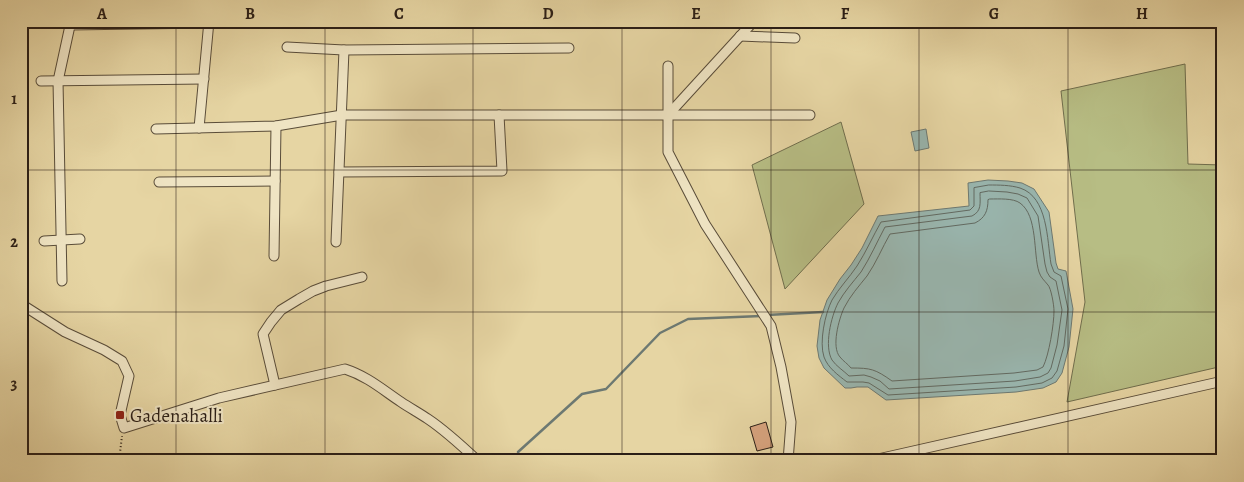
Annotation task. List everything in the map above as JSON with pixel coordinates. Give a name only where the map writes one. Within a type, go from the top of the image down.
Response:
[{"type":"street","points":[[62,281],[58,81],[70,23],[209,22],[199,128]]},
{"type":"street","points":[[668,116],[753,22]]},
{"type":"street","points":[[740,36],[795,38]]},
{"type":"street","points":[[287,47],[344,50],[569,48]]},
{"type":"street","points":[[336,242],[344,50]]},
{"type":"street","points":[[668,66],[668,152],[705,224],[771,326],[791,422],[788,461]]},
{"type":"street","points":[[41,81],[204,79]]},
{"type":"street","points":[[156,128],[276,126],[342,115],[810,115]]},
{"type":"street","points":[[339,172],[502,171],[500,115]]},
{"type":"street","points":[[274,256],[276,126]]},
{"type":"street","points":[[159,182],[275,181]]},
{"type":"street","points":[[44,241],[80,240]]},
{"type":"street","points":[[275,385],[263,334],[271,322],[281,310],[312,291],[362,277]]},
{"type":"street","points":[[21,304],[66,332],[122,361],[129,376],[120,415],[124,428],[219,398],[345,369],[356,372],[373,382],[428,419],[458,442],[478,461]]},
{"type":"street","points":[[872,461],[1223,380]]},
{"type":"path","points":[[119,461],[124,428]]},
{"type":"green space","points":[[1185,64],[1188,164],[1223,165],[1223,366],[1067,402],[1085,302],[1061,91]]},
{"type":"green space","points":[[841,122],[864,204],[785,289],[752,165]]},
{"type":"water","points":[[926,129],[929,148],[915,151],[911,132]]},
{"type":"water","points":[[988,180],[1022,183],[1034,189],[1049,212],[1056,263],[1058,269],[1066,271],[1073,309],[1069,347],[1062,373],[1056,382],[1043,388],[1016,392],[886,400],[868,387],[845,388],[824,368],[819,358],[817,346],[820,320],[827,300],[862,248],[878,216],[969,206],[968,183]]},
{"type":"building","points":[[766,422],[773,447],[757,451],[750,427]]},
{"type":"waterway","points":[[767,315],[823,312]]},
{"type":"waterway","points":[[520,461],[518,452],[582,394],[606,389],[660,333],[688,319],[761,316]]},
{"type":"place","name":"Gadenahalli","points":[[120,415]]}]
